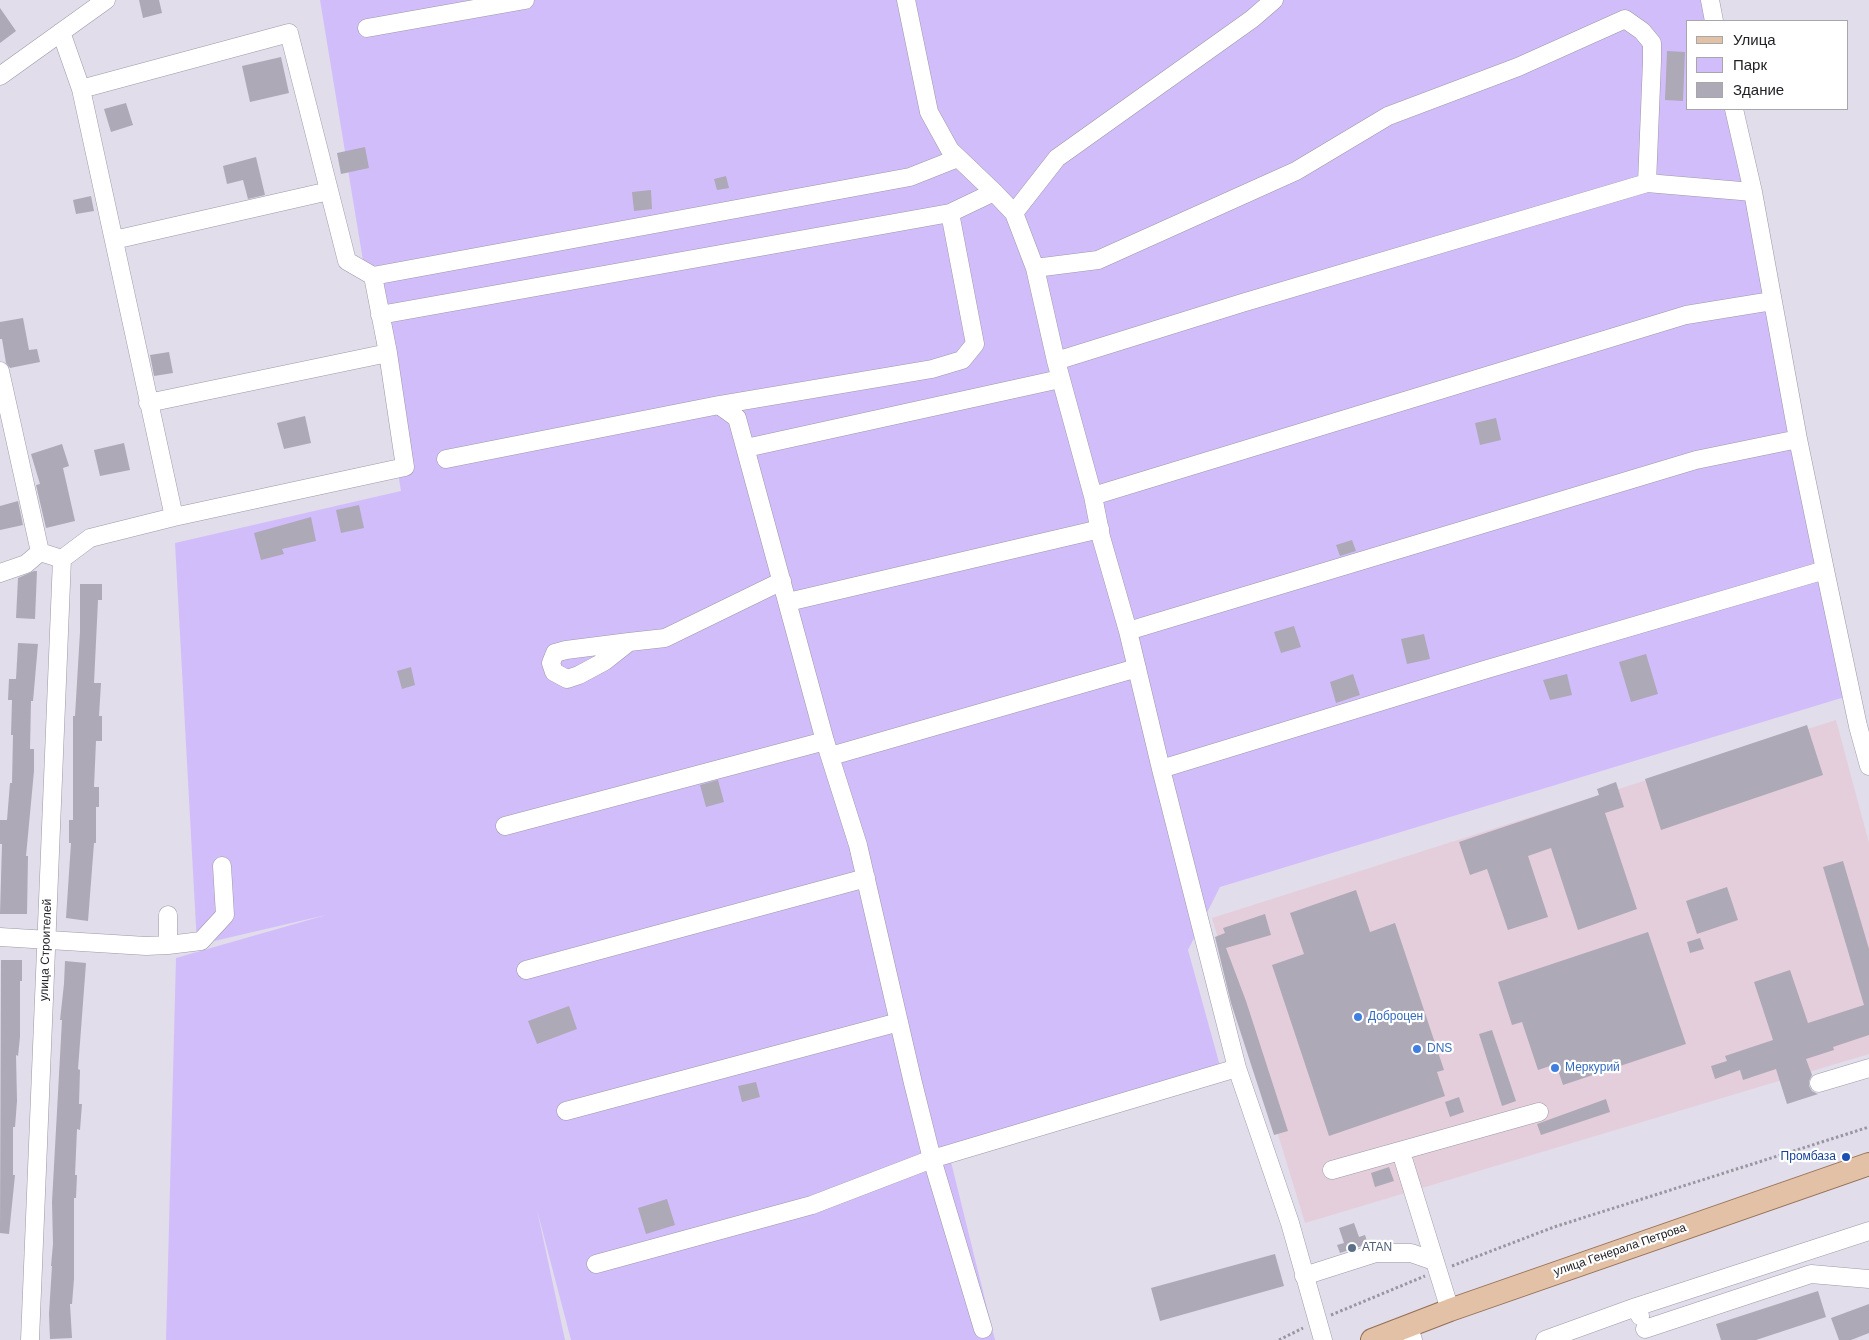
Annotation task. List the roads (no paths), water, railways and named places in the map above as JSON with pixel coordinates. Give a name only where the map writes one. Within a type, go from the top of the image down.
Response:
[{"type":"main road","name":"улица Генерала Петрова","points":[[1372,1340],[1410,1333],[1450,1310],[1869,1164]]},
{"type":"street","points":[[0,76],[106,0]]},
{"type":"street","points":[[367,28],[525,0]]},
{"type":"street","points":[[906,0],[929,112],[950,150],[1014,213],[1036,268],[1060,379],[1128,631],[1237,1068],[1290,1223],[1323,1340]]},
{"type":"street","points":[[1014,213],[1057,158],[1252,19],[1274,0]]},
{"type":"street","points":[[1710,0],[1714,20]]},
{"type":"street","points":[[1036,268],[1098,260],[1296,172],[1388,116],[1518,67],[1625,19],[1642,31],[1652,43],[1647,184]]},
{"type":"street","points":[[61,32],[81,89],[174,516]]},
{"type":"street","points":[[81,89],[289,33],[347,261],[373,276],[910,177],[958,158]]},
{"type":"street","points":[[1734,110],[1753,192],[1798,439],[1858,726],[1869,766]]},
{"type":"street","points":[[1056,361],[1242,303],[1647,184],[1753,192]]},
{"type":"street","points":[[114,240],[329,191]]},
{"type":"street","points":[[380,315],[950,213],[994,192]]},
{"type":"street","points":[[446,459],[719,405],[932,369],[962,360],[975,344],[950,213]]},
{"type":"street","points":[[40,552],[62,559],[90,538],[174,516],[405,467],[388,353],[373,276]]},
{"type":"street","points":[[1093,496],[1686,315],[1772,301]]},
{"type":"street","points":[[148,403],[388,353]]},
{"type":"street","points":[[0,371],[40,552]]},
{"type":"street","points":[[746,448],[1060,379]]},
{"type":"street","points":[[719,405],[737,418],[746,448],[828,748],[858,845],[932,1159],[983,1329]]},
{"type":"street","points":[[1128,631],[1696,460],[1798,439]]},
{"type":"street","points":[[788,602],[1100,529]]},
{"type":"street","points":[[0,573],[26,564],[40,552]]},
{"type":"street","name":"улица Строителей","points":[[30,1340],[62,559]]},
{"type":"street","points":[[1161,769],[1484,670],[1825,570]]},
{"type":"street","points":[[629,642],[665,638],[782,581]]},
{"type":"street","points":[[505,826],[828,748],[1137,668]]},
{"type":"street","points":[[0,937],[47,938],[146,946],[201,941],[225,915],[222,866]]},
{"type":"street","points":[[526,970],[866,878]]},
{"type":"street","points":[[168,915],[168,945]]},
{"type":"street","points":[[566,1111],[899,1022]]},
{"type":"street","points":[[596,1264],[812,1205],[932,1159],[1237,1068]]},
{"type":"street","points":[[1819,1083],[1869,1068]]},
{"type":"street","points":[[1332,1170],[1539,1112]]},
{"type":"street","points":[[1401,1152],[1450,1310]]},
{"type":"street","points":[[1545,1340],[1636,1307],[1869,1231]]},
{"type":"street","points":[[1304,1276],[1376,1253],[1411,1253],[1436,1266]]},
{"type":"street","points":[[1636,1307],[1647,1335],[1811,1274],[1869,1279]]},
{"type":"place","name":"Доброцен","points":[[1358,1017]]},
{"type":"place","name":"DNS","points":[[1417,1049]]},
{"type":"place","name":"Меркурий","points":[[1555,1068]]},
{"type":"place","name":"Промбаза","points":[[1846,1157]]},
{"type":"place","name":"ATAN","points":[[1352,1248]]}]
